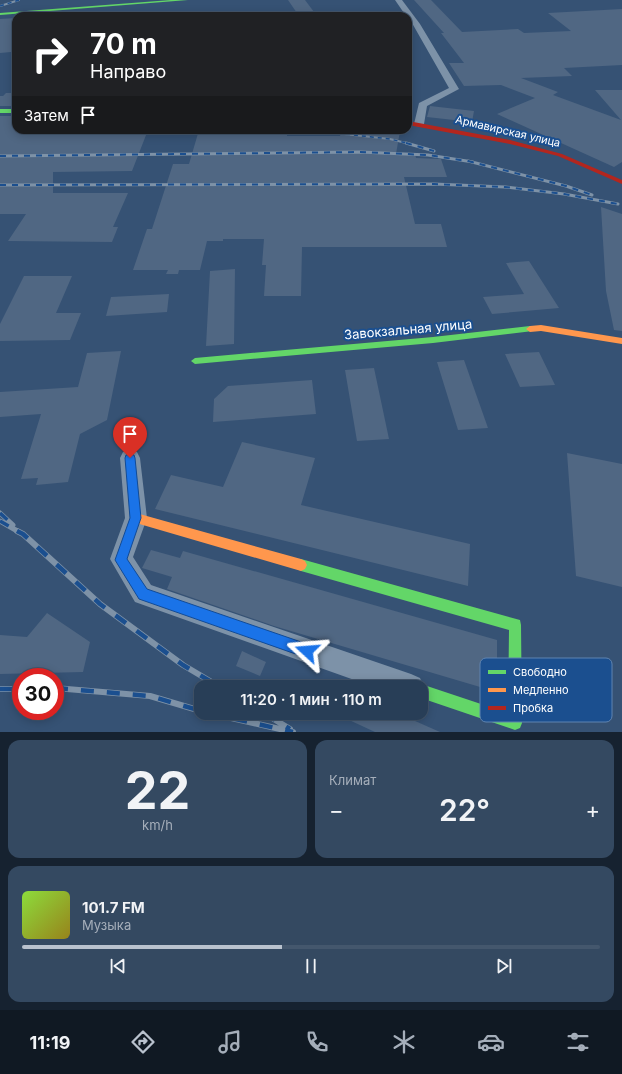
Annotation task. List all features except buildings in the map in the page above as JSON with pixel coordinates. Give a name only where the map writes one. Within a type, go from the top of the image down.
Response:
[{"type":"street","points":[[27,12],[186,0]]},
{"type":"street","points":[[398,0],[407,12]]},
{"type":"street","points":[[0,14],[12,13]]},
{"type":"street","points":[[412,19],[454,89],[422,105],[419,124]]},
{"type":"street","points":[[0,111],[12,111]]},
{"type":"street","name":"Армавирская улица","points":[[412,123],[510,142],[560,155],[622,182]]},
{"type":"street","name":"Завокзальная улица","points":[[195,361],[433,340],[541,328],[622,341]]},
{"type":"street","points":[[130,458],[136,518],[121,560],[143,594],[391,680]]},
{"type":"street","points":[[136,518],[515,625],[515,658]]},
{"type":"street","points":[[428,693],[480,711]]},
{"type":"railway","points":[[0,6],[19,0]]},
{"type":"railway","points":[[344,134],[390,139],[406,143]]},
{"type":"railway","points":[[406,143],[410,144]]},
{"type":"railway","points":[[406,143],[434,151]]},
{"type":"railway","points":[[0,156],[360,152],[428,155],[470,162]]},
{"type":"railway","points":[[470,162],[566,186],[592,195]]},
{"type":"railway","points":[[0,185],[434,184],[505,187],[564,194],[618,204]]},
{"type":"railway","points":[[0,513],[13,525]]},
{"type":"railway","points":[[0,521],[19,532]]},
{"type":"railway","points":[[19,532],[100,604],[183,665],[208,680]]},
{"type":"railway","points":[[0,689],[12,689]]},
{"type":"railway","points":[[64,689],[150,696],[194,709]]},
{"type":"railway","points":[[240,720],[293,732]]},
{"type":"railway","points":[[275,720],[290,729]]},
{"type":"traffic: fast","points":[[27,12],[186,0]]},
{"type":"traffic: fast","points":[[0,14],[12,13]]},
{"type":"traffic: fast","points":[[0,111],[12,111]]},
{"type":"traffic: fast","points":[[195,361],[433,340],[530,329]]},
{"type":"traffic: fast","points":[[301,565],[515,625],[515,658]]},
{"type":"traffic: fast","points":[[428,693],[480,711]]},
{"type":"traffic: fast","points":[[512,722],[515,722]]},
{"type":"traffic: slow","points":[[530,329],[541,328],[622,341]]},
{"type":"traffic: slow","points":[[136,518],[301,565]]},
{"type":"traffic: jam","points":[[412,124],[510,142],[560,155],[622,182]]},
{"type":"route","points":[[130,458],[136,518],[121,560],[143,594],[307,651]]}]
